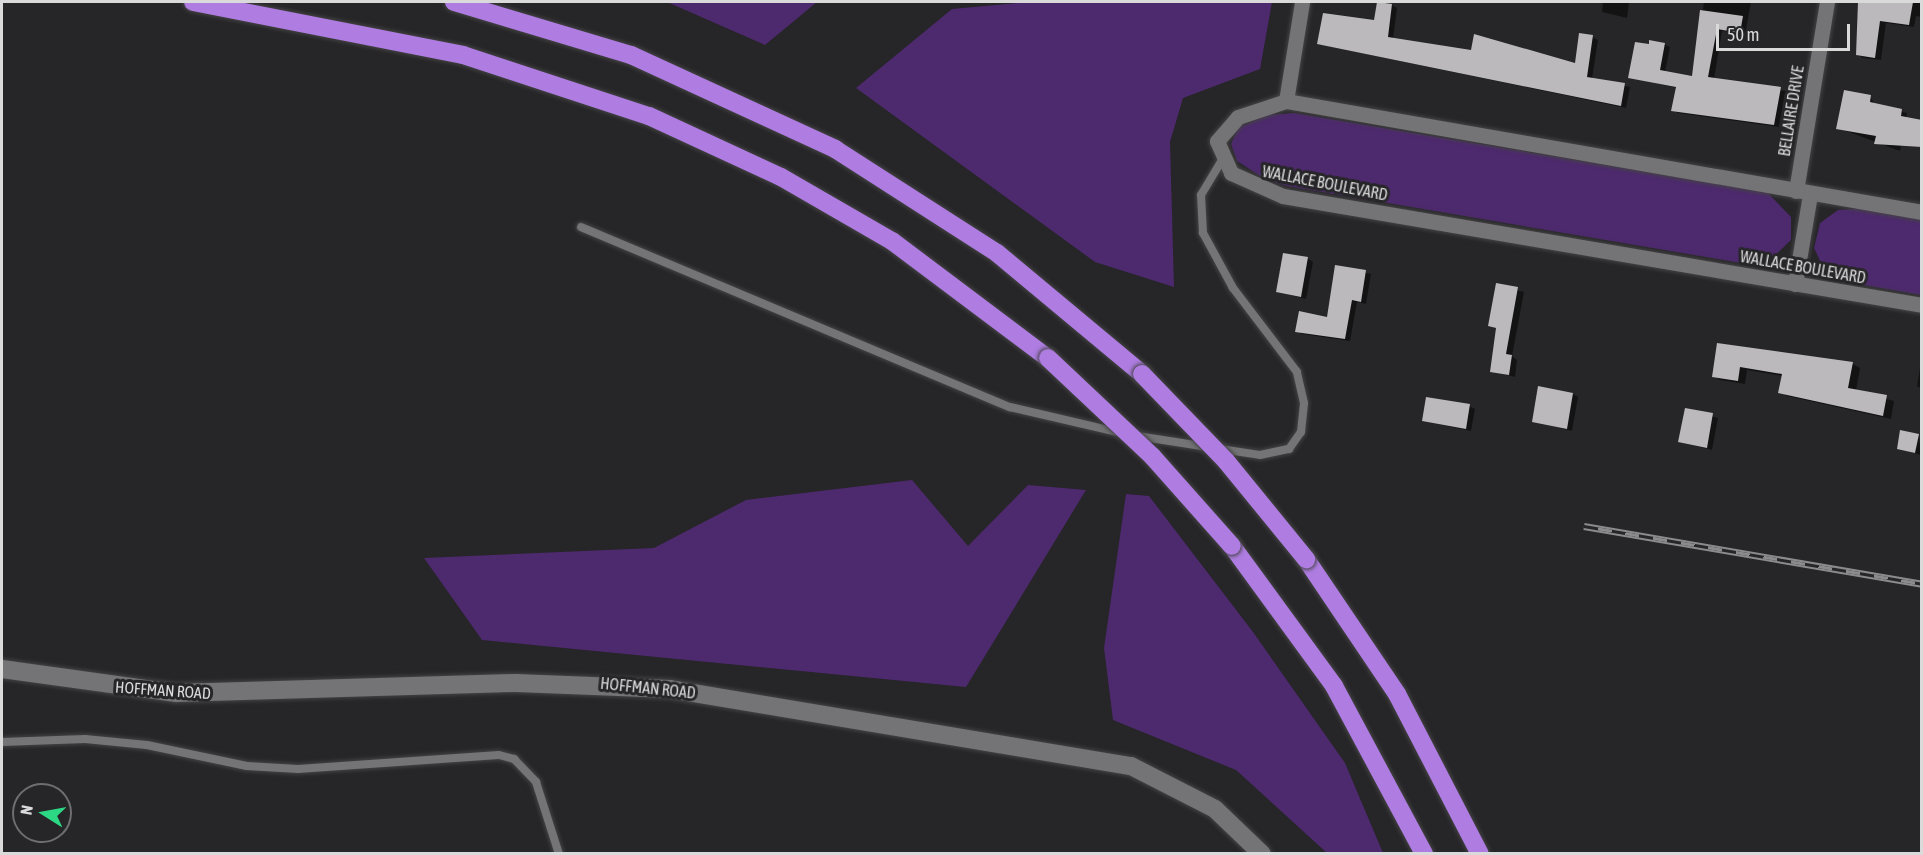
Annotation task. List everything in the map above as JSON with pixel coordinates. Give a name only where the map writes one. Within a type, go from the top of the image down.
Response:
[{"type":"highway","points":[[193,2],[463,55],[649,116],[781,177],[892,241],[1048,358],[1152,456],[1232,546],[1334,686],[1424,854]]},
{"type":"highway","points":[[454,2],[632,55],[835,149],[998,253],[1142,374],[1226,461],[1306,559],[1397,694],[1480,854]]},
{"type":"street","points":[[1287,100],[1302,2]]},
{"type":"street","name":"BELLAIRE DRIVE","points":[[1795,284],[1803,193],[1827,2]]},
{"type":"street","points":[[1222,160],[1217,141],[1227,126],[1287,100],[1803,193],[1922,212]]},
{"type":"street","name":"WALLACE BOULEVARD","points":[[1222,160],[1246,184],[1283,196],[1922,305]]},
{"type":"street","name":"HOFFMAN ROAD","points":[[2,669],[176,693],[527,683],[670,689],[1131,766],[1215,809],[1262,854]]},
{"type":"lane","points":[[581,227],[1010,407],[1095,429],[1260,455],[1277,453],[1295,443],[1301,432],[1302,388],[1284,351],[1233,288],[1203,233],[1201,195],[1222,160]]},
{"type":"lane","points":[[2,742],[96,740],[247,766],[298,769],[499,755],[514,759],[536,782],[559,854]]},
{"type":"shaded area","points":[[667,2],[817,2],[765,45]]},
{"type":"shaded area","points":[[1029,2],[1272,2],[1260,69],[1183,98],[1170,142],[1174,287],[1095,262],[856,88],[952,9]]},
{"type":"shaded area","points":[[1294,113],[1767,192],[1791,217],[1791,240],[1768,262],[1747,264],[1287,186],[1263,178],[1237,161],[1231,144],[1238,128],[1267,115]]},
{"type":"shaded area","points":[[1864,208],[1921,218],[1921,295],[1846,282],[1821,263],[1814,248],[1820,223],[1838,210]]},
{"type":"shaded area","points":[[912,480],[968,546],[1028,485],[1086,490],[966,687],[482,640],[424,558],[654,548],[746,500]]},
{"type":"shaded area","points":[[1126,494],[1149,496],[1253,632],[1345,763],[1383,853],[1327,853],[1236,770],[1113,720],[1104,648]]},
{"type":"building","points":[[1377,2],[1392,4],[1388,37],[1471,50],[1474,34],[1575,63],[1579,33],[1593,35],[1587,77],[1625,83],[1621,106],[1317,44],[1323,13],[1374,20]]},
{"type":"building","points":[[1858,2],[1913,2],[1909,25],[1880,21],[1875,58],[1856,55]]},
{"type":"building","points":[[1700,10],[1743,16],[1740,33],[1717,29],[1708,77],[1781,87],[1774,125],[1671,111],[1676,87],[1628,78],[1635,42],[1649,44],[1649,40],[1665,43],[1660,70],[1692,76]]},
{"type":"building","points":[[1844,90],[1871,95],[1870,102],[1902,109],[1901,116],[1922,120],[1922,147],[1874,144],[1876,136],[1836,129]]},
{"type":"building","points":[[1283,253],[1308,257],[1301,297],[1276,292]]},
{"type":"building","points":[[1335,265],[1366,270],[1361,302],[1352,300],[1345,339],[1295,332],[1299,311],[1327,317]]},
{"type":"building","points":[[1496,283],[1518,287],[1506,354],[1512,355],[1509,375],[1490,372],[1496,328],[1488,326]]},
{"type":"building","points":[[1717,343],[1853,362],[1848,388],[1887,395],[1883,416],[1778,393],[1782,374],[1740,367],[1738,381],[1712,377]]},
{"type":"building","points":[[1538,386],[1573,393],[1567,429],[1532,422]]},
{"type":"building","points":[[1426,397],[1470,404],[1466,429],[1422,421]]},
{"type":"building","points":[[1685,408],[1713,413],[1707,448],[1678,442]]},
{"type":"building","points":[[1900,430],[1919,434],[1915,453],[1897,449]]},
{"type":"railway","points":[[1584,526],[1922,584]]}]
